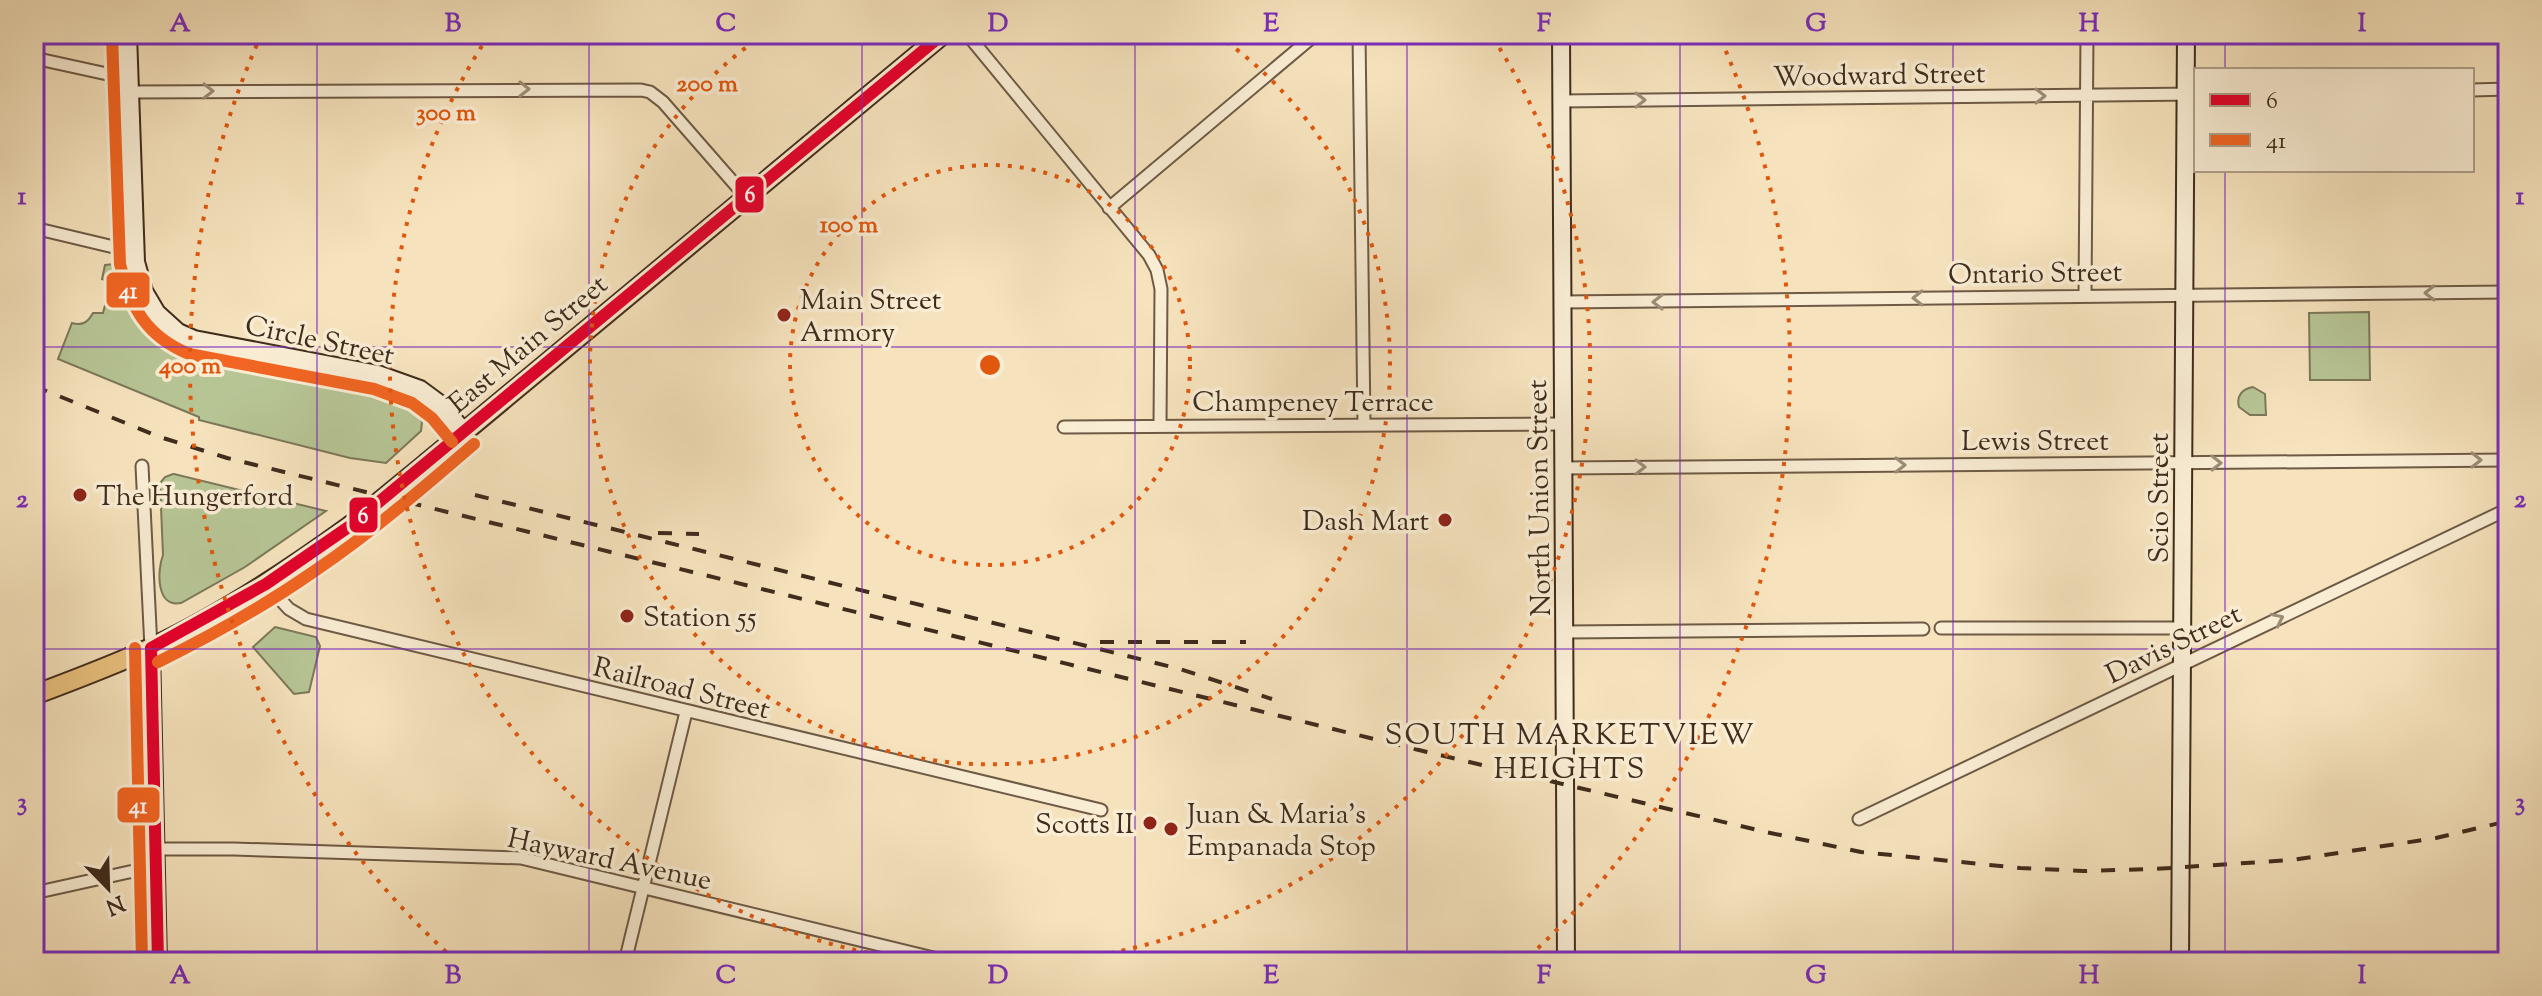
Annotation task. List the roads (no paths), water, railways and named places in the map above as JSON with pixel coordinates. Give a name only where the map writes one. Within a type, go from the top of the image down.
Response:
[{"type":"main road","name":"East Main Street","points":[[34,695],[151,648],[266,584],[350,526],[943,34]]},
{"type":"street","points":[[34,228],[135,252],[128,34]]},
{"type":"street","points":[[967,34],[1149,255],[1157,270],[1161,289],[1160,426]]},
{"type":"street","points":[[1109,208],[1316,34]]},
{"type":"street","points":[[1359,34],[1364,424]]},
{"type":"street","name":"North Union Street","points":[[1561,34],[1566,962]]},
{"type":"street","points":[[2085,295],[2087,34]]},
{"type":"street","name":"Scio Street","points":[[2180,962],[2185,294],[2191,94],[2186,34]]},
{"type":"street","points":[[34,58],[130,86],[641,90],[657,96],[746,197]]},
{"type":"street","points":[[2474,90],[2508,89]]},
{"type":"street","name":"Woodward Street","points":[[1562,101],[2191,94]]},
{"type":"street","name":"Circle Street","points":[[135,252],[144,291],[157,313],[178,332],[210,344],[378,374],[420,389],[443,406],[464,432]]},
{"type":"street","name":"Ontario Street","points":[[1562,302],[2508,292]]},
{"type":"street","name":"Champeney Terrace","points":[[1064,427],[1562,424]]},
{"type":"street","name":"Lewis Street","points":[[1562,468],[2508,460]]},
{"type":"street","points":[[142,466],[151,648],[158,962]]},
{"type":"street","name":"Davis Street","points":[[1859,819],[2508,509]]},
{"type":"street","name":"Railroad Street","points":[[266,584],[289,609],[306,619],[1101,810]]},
{"type":"street","points":[[1941,628],[2183,628]]},
{"type":"street","points":[[1565,632],[1923,629]]},
{"type":"street","points":[[625,962],[686,712]]},
{"type":"street","name":"Hayward Avenue","points":[[157,849],[521,858],[950,962]]},
{"type":"street","points":[[34,893],[129,872],[157,869]]},
{"type":"railway","points":[[34,386],[160,437],[227,458],[1427,752],[1861,852],[2020,868],[2083,871],[2155,869],[2292,860],[2436,838],[2508,821]]},
{"type":"railway","points":[[475,495],[1180,669],[1272,699]]},
{"type":"railway","points":[[658,533],[699,534]]},
{"type":"railway","points":[[1100,642],[1246,642]]},
{"type":"place","name":"Main Street Armory","points":[[784,315]]},
{"type":"place","name":"The Hungerford","points":[[80,495]]},
{"type":"place","name":"Dash Mart","points":[[1445,520]]},
{"type":"place","name":"Station 55","points":[[627,616]]},
{"type":"place","name":"Scotts II","points":[[1150,823]]},
{"type":"place","name":"Juan & Maria's Empanada Stop","points":[[1171,829]]},
{"type":"district","name":"SOUTH MARKETVIEW HEIGHTS","points":[[1570,751]]}]
